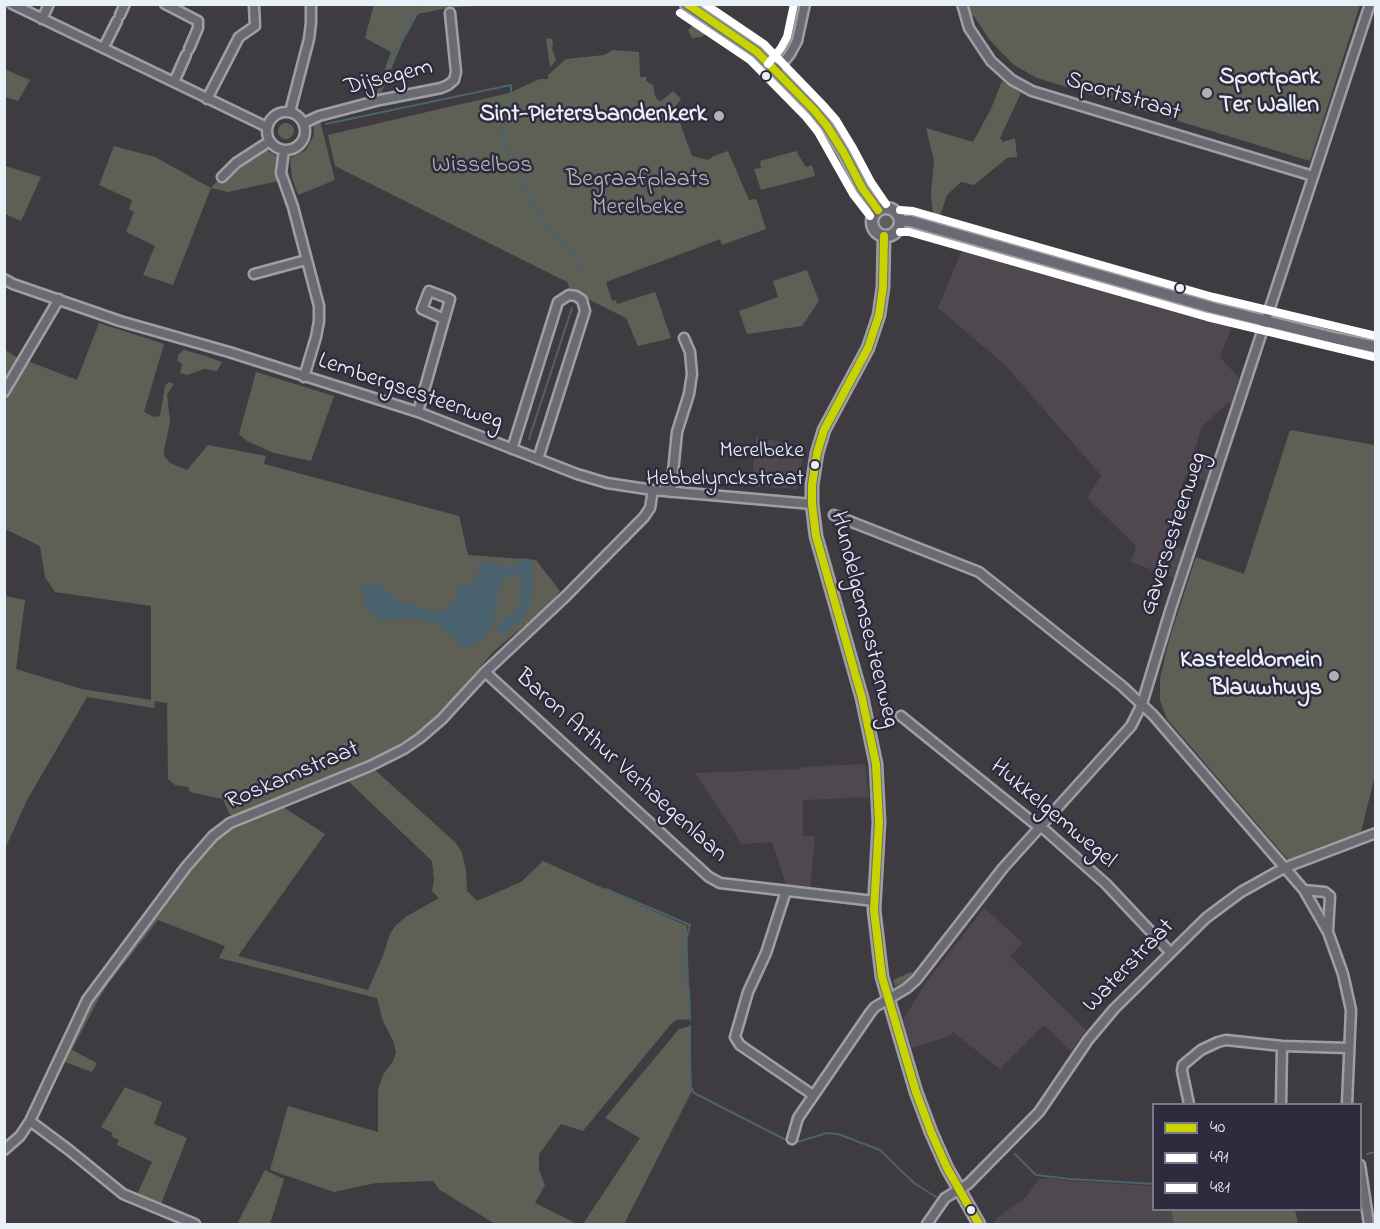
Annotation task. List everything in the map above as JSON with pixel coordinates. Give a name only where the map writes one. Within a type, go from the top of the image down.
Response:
[{"type":"main road","points":[[686,4],[747,44],[776,70],[825,123],[844,153],[862,189],[878,210]]},
{"type":"main road","points":[[887,208],[896,212],[900,221],[897,231],[889,235],[879,234],[873,227],[873,217],[878,210],[887,208]]},
{"type":"main road","points":[[900,221],[910,221],[1210,307],[1376,347]]},
{"type":"main road","name":"Hundelgemsesteenweg","points":[[884,236],[883,287],[877,321],[862,361],[824,430],[814,469],[812,504],[816,536],[862,698],[876,764],[879,816],[874,901],[877,950],[888,1000],[916,1092],[931,1132],[947,1168],[979,1224]]},
{"type":"street","points":[[12,4],[267,127]]},
{"type":"street","points":[[42,20],[49,4]]},
{"type":"street","points":[[104,47],[125,4]]},
{"type":"street","points":[[165,4],[198,21],[198,28],[174,81]]},
{"type":"street","points":[[290,112],[309,39],[311,4]]},
{"type":"street","points":[[776,70],[790,54],[797,41],[805,4]]},
{"type":"street","name":"Sportstraat","points":[[962,4],[969,28],[991,62],[1012,80],[1032,91],[1313,176]]},
{"type":"street","name":"Gaversesteenweg","points":[[792,1138],[798,1118],[870,1013],[875,1007],[916,980],[1039,826],[1131,726],[1142,704],[1171,608],[1370,4]]},
{"type":"street","points":[[207,99],[239,37],[255,26],[254,6]]},
{"type":"street","name":"Dijsegem","points":[[304,123],[318,116],[380,100],[441,88],[454,80],[456,72],[450,13]]},
{"type":"street","points":[[290,112],[304,123],[305,131],[301,144],[295,148],[284,150],[275,147],[267,135],[270,120],[276,114],[290,112]]},
{"type":"street","points":[[222,177],[236,163],[270,141]]},
{"type":"street","points":[[284,150],[281,173],[293,207],[319,306],[319,321],[304,377]]},
{"type":"street","points":[[254,274],[306,260]]},
{"type":"street","name":"Lembergsesteenweg","points":[[4,279],[120,321],[229,352],[418,412],[607,483],[671,492],[812,504]]},
{"type":"street","points":[[512,449],[558,302],[569,295],[576,296],[582,300],[585,311],[538,459]]},
{"type":"street","points":[[4,392],[59,299]]},
{"type":"street","points":[[418,412],[444,319]]},
{"type":"street","points":[[671,492],[677,432],[689,394],[692,374],[690,352],[684,338]]},
{"type":"street","name":"Roskamstraat","points":[[4,1150],[20,1136],[30,1121],[87,1000],[186,867],[213,836],[230,823],[370,766],[404,749],[442,719],[485,672],[566,596],[644,517],[650,508],[653,490]]},
{"type":"street","points":[[834,514],[979,572],[1086,656],[1153,714],[1304,890],[1328,932],[1343,974],[1351,1010],[1347,1103]]},
{"type":"street","name":"Baron Arthur Verhaegenlaan","points":[[485,672],[709,877],[720,883],[874,901]]},
{"type":"street","name":"Hukkelgemwegel","points":[[901,716],[1039,826],[1113,892],[1170,952]]},
{"type":"street","name":"Waterstraat","points":[[927,1224],[945,1198],[971,1182],[1039,1112],[1114,1009],[1170,952],[1222,904],[1284,868],[1376,833]]},
{"type":"street","points":[[1304,890],[1325,892],[1330,896],[1328,932]]},
{"type":"street","points":[[786,891],[766,953],[748,992],[735,1037],[740,1045],[813,1095]]},
{"type":"street","points":[[1189,1103],[1182,1071],[1183,1065],[1202,1050],[1226,1040],[1282,1046],[1348,1048]]},
{"type":"street","points":[[1281,1103],[1282,1046]]},
{"type":"street","points":[[30,1121],[123,1194],[195,1224]]},
{"type":"street","points":[[1362,1178],[1369,1224]]},
{"type":"shaded area","points":[[962,250],[1232,326],[1220,357],[1239,378],[1231,404],[1228,403],[1202,426],[1194,452],[1213,459],[1206,481],[1186,475],[1164,543],[1184,550],[1175,578],[1131,562],[1136,546],[1087,498],[1101,475],[1006,366],[938,308]]},
{"type":"shaded area","points":[[756,437],[801,447],[804,451],[797,489],[751,486]]},
{"type":"shaded area","points":[[865,764],[869,797],[803,800],[803,836],[815,836],[810,888],[786,885],[772,842],[742,844],[695,773],[801,769],[801,767]]},
{"type":"shaded area","points":[[984,908],[1023,943],[1010,956],[1086,1030],[1071,1051],[1044,1025],[1000,1069],[953,1032],[950,1036],[912,1048],[903,1020],[925,984]]},
{"type":"shaded area","points":[[1039,1179],[1152,1186],[1152,1211],[1171,1211],[1174,1224],[993,1224],[997,1218],[1026,1197]]},
{"type":"green space","points":[[374,4],[488,5],[447,8],[418,14],[402,43],[380,96],[375,97],[391,52],[365,38]]},
{"type":"green space","name":"Sportpark Ter Wallen","points":[[965,5],[1360,5],[1310,161],[1037,78],[1014,65],[1001,52],[989,39],[974,16],[969,15]]},
{"type":"green space","points":[[698,20],[711,31],[701,37],[692,38],[688,30]]},
{"type":"green space","points":[[546,38],[552,39],[552,49],[556,60],[550,67]]},
{"type":"green space","points":[[613,50],[639,52],[640,77],[646,77],[646,81],[653,85],[658,100],[661,101],[673,91],[681,99],[672,111],[671,123],[680,123],[692,156],[708,160],[728,151],[749,200],[756,199],[757,201],[766,229],[722,245],[720,239],[606,282],[612,301],[616,300],[617,304],[655,292],[671,338],[638,346],[626,318],[570,290],[567,282],[335,166],[328,135],[509,93],[540,79],[548,79],[548,75],[566,59],[604,55]]},
{"type":"green space","points":[[4,69],[30,80],[18,101],[5,97]]},
{"type":"green space","points":[[1002,81],[1021,93],[1000,138],[1003,142],[1015,138],[1017,157],[1007,158],[974,185],[961,182],[947,195],[939,218],[933,215],[931,193],[934,161],[926,128],[973,142],[991,109]]},
{"type":"green space","points":[[320,121],[335,180],[298,195],[292,178],[290,158],[306,150],[314,135],[313,124]]},
{"type":"green space","points":[[286,123],[292,125],[294,131],[292,137],[286,139],[280,137],[278,131],[280,125]]},
{"type":"green space","points":[[114,146],[155,157],[211,188],[173,285],[143,275],[155,246],[126,232],[134,212],[129,209],[132,200],[99,185]]},
{"type":"green space","points":[[264,148],[278,157],[278,181],[228,192],[211,188],[218,180],[226,181],[240,164]]},
{"type":"green space","points":[[796,151],[806,167],[812,165],[815,176],[761,190],[754,169],[761,168],[760,161]]},
{"type":"green space","points":[[5,166],[41,177],[21,221],[5,214]]},
{"type":"green space","points":[[886,214],[894,222],[886,230],[878,222]]},
{"type":"green space","points":[[807,270],[819,301],[802,326],[747,334],[739,311],[778,297],[773,281]]},
{"type":"green space","points":[[99,323],[164,344],[144,412],[154,417],[160,416],[165,386],[169,382],[174,384],[167,394],[170,422],[164,451],[164,456],[170,463],[187,470],[208,445],[266,456],[264,464],[459,516],[468,555],[536,560],[560,591],[548,606],[494,651],[439,714],[417,733],[391,750],[364,763],[232,816],[223,799],[190,792],[188,787],[175,785],[168,779],[167,703],[155,701],[154,708],[87,697],[27,800],[5,849],[5,596],[25,600],[16,669],[82,689],[151,700],[151,606],[55,592],[45,577],[40,546],[5,529],[5,395],[25,360],[77,380]]},
{"type":"green space","points":[[5,350],[18,358],[5,380]]},
{"type":"green space","points":[[184,350],[222,362],[217,371],[204,369],[187,375],[180,373],[182,364],[177,360],[179,354]]},
{"type":"green space","points":[[256,372],[334,396],[311,461],[274,453],[247,441],[239,434]]},
{"type":"green space","points":[[1290,430],[1375,445],[1376,771],[1360,836],[1289,861],[1167,719],[1160,700],[1160,679],[1169,640],[1196,557],[1244,574]]},
{"type":"green space","points":[[376,771],[456,843],[462,853],[466,870],[467,891],[477,901],[521,882],[543,861],[687,926],[690,1019],[677,1020],[671,1024],[583,1131],[561,1124],[539,1154],[539,1170],[545,1185],[535,1203],[577,1224],[495,1224],[440,1190],[433,1181],[376,1183],[334,1192],[270,1170],[288,1106],[378,1132],[378,1090],[383,1075],[396,1053],[394,1043],[383,1021],[377,998],[219,958],[225,946],[158,920],[108,984],[72,1050],[97,1063],[92,1072],[62,1061],[93,996],[206,848],[223,833],[283,807],[325,834],[238,956],[368,990],[390,934],[396,925],[439,898],[432,891],[434,880],[432,861],[348,781]]},
{"type":"green space","points":[[911,972],[914,975],[909,981],[895,986],[893,980]]},
{"type":"green space","points":[[690,1026],[692,1091],[624,1224],[583,1224],[640,1138],[605,1118],[679,1029]]},
{"type":"green space","points":[[125,1087],[162,1102],[154,1124],[187,1138],[161,1204],[137,1194],[152,1162],[117,1145],[119,1140],[111,1136],[113,1133],[101,1127]]},
{"type":"green space","points":[[265,1170],[284,1179],[270,1224],[237,1224]]},
{"type":"green space","points":[[1171,1211],[1295,1211],[1298,1224],[1174,1224]]},
{"type":"water","points":[[525,558],[533,561],[531,602],[526,615],[502,635],[497,632],[504,616],[515,613],[520,600],[520,574],[504,579],[500,583],[494,621],[490,630],[479,641],[467,648],[446,633],[438,624],[411,618],[386,619],[378,622],[366,606],[361,589],[364,584],[378,584],[400,601],[437,612],[452,604],[460,587],[474,581],[481,564],[486,561],[508,568]]},
{"type":"waterway","points":[[380,97],[382,84],[396,51],[421,4]]},
{"type":"waterway","points":[[326,124],[511,85],[511,108],[500,118],[508,156],[539,215],[571,253],[583,273]]},
{"type":"waterway","points":[[529,439],[572,308]]},
{"type":"waterway","points":[[606,889],[690,925],[684,949],[686,959],[684,976],[689,989],[690,1020]]},
{"type":"waterway","points":[[690,1026],[690,1085],[694,1093],[788,1141],[797,1142],[827,1133],[838,1134],[880,1150],[914,1183],[936,1197]]},
{"type":"waterway","points":[[1367,1154],[1376,1152]]},
{"type":"waterway","points":[[1015,1154],[1036,1175],[1152,1184]]},
{"type":"transit line","name":"40","points":[[687,4],[757,52],[814,110],[827,126],[862,188],[878,210]]},
{"type":"transit line","name":"481","points":[[705,4],[764,44],[821,103],[836,120],[886,204]]},
{"type":"transit line","name":"481","points":[[768,64],[787,37],[794,4]]},
{"type":"transit line","name":"491","points":[[680,13],[750,60],[806,117],[818,132],[853,194],[870,216]]},
{"type":"transit line","name":"481","points":[[900,210],[913,211],[1213,297],[1376,336]]},
{"type":"transit line","name":"491","points":[[900,232],[909,232],[1207,317],[1374,357]]},
{"type":"transit line","name":"40","points":[[884,236],[883,287],[879,315],[868,348],[824,430],[817,453],[812,485],[812,504],[816,536],[862,698],[876,764],[879,822],[874,910],[882,977],[916,1092],[931,1132],[947,1168],[979,1224]]},
{"type":"place","name":"Sportpark Ter Wallen","points":[[1207,93]]},
{"type":"place","name":"Sint-Pietersbandenkerk","points":[[719,116]]},
{"type":"place","name":"Merelbeke Hebbelynckstraat","points":[[815,465]]},
{"type":"place","name":"Kasteeldomein Blauwhuys","points":[[1334,676]]},
{"type":"park label","name":"Wisselbos","points":[[482,167]]},
{"type":"park label","name":"Begraafplaats Merelbeke","points":[[638,195]]}]
